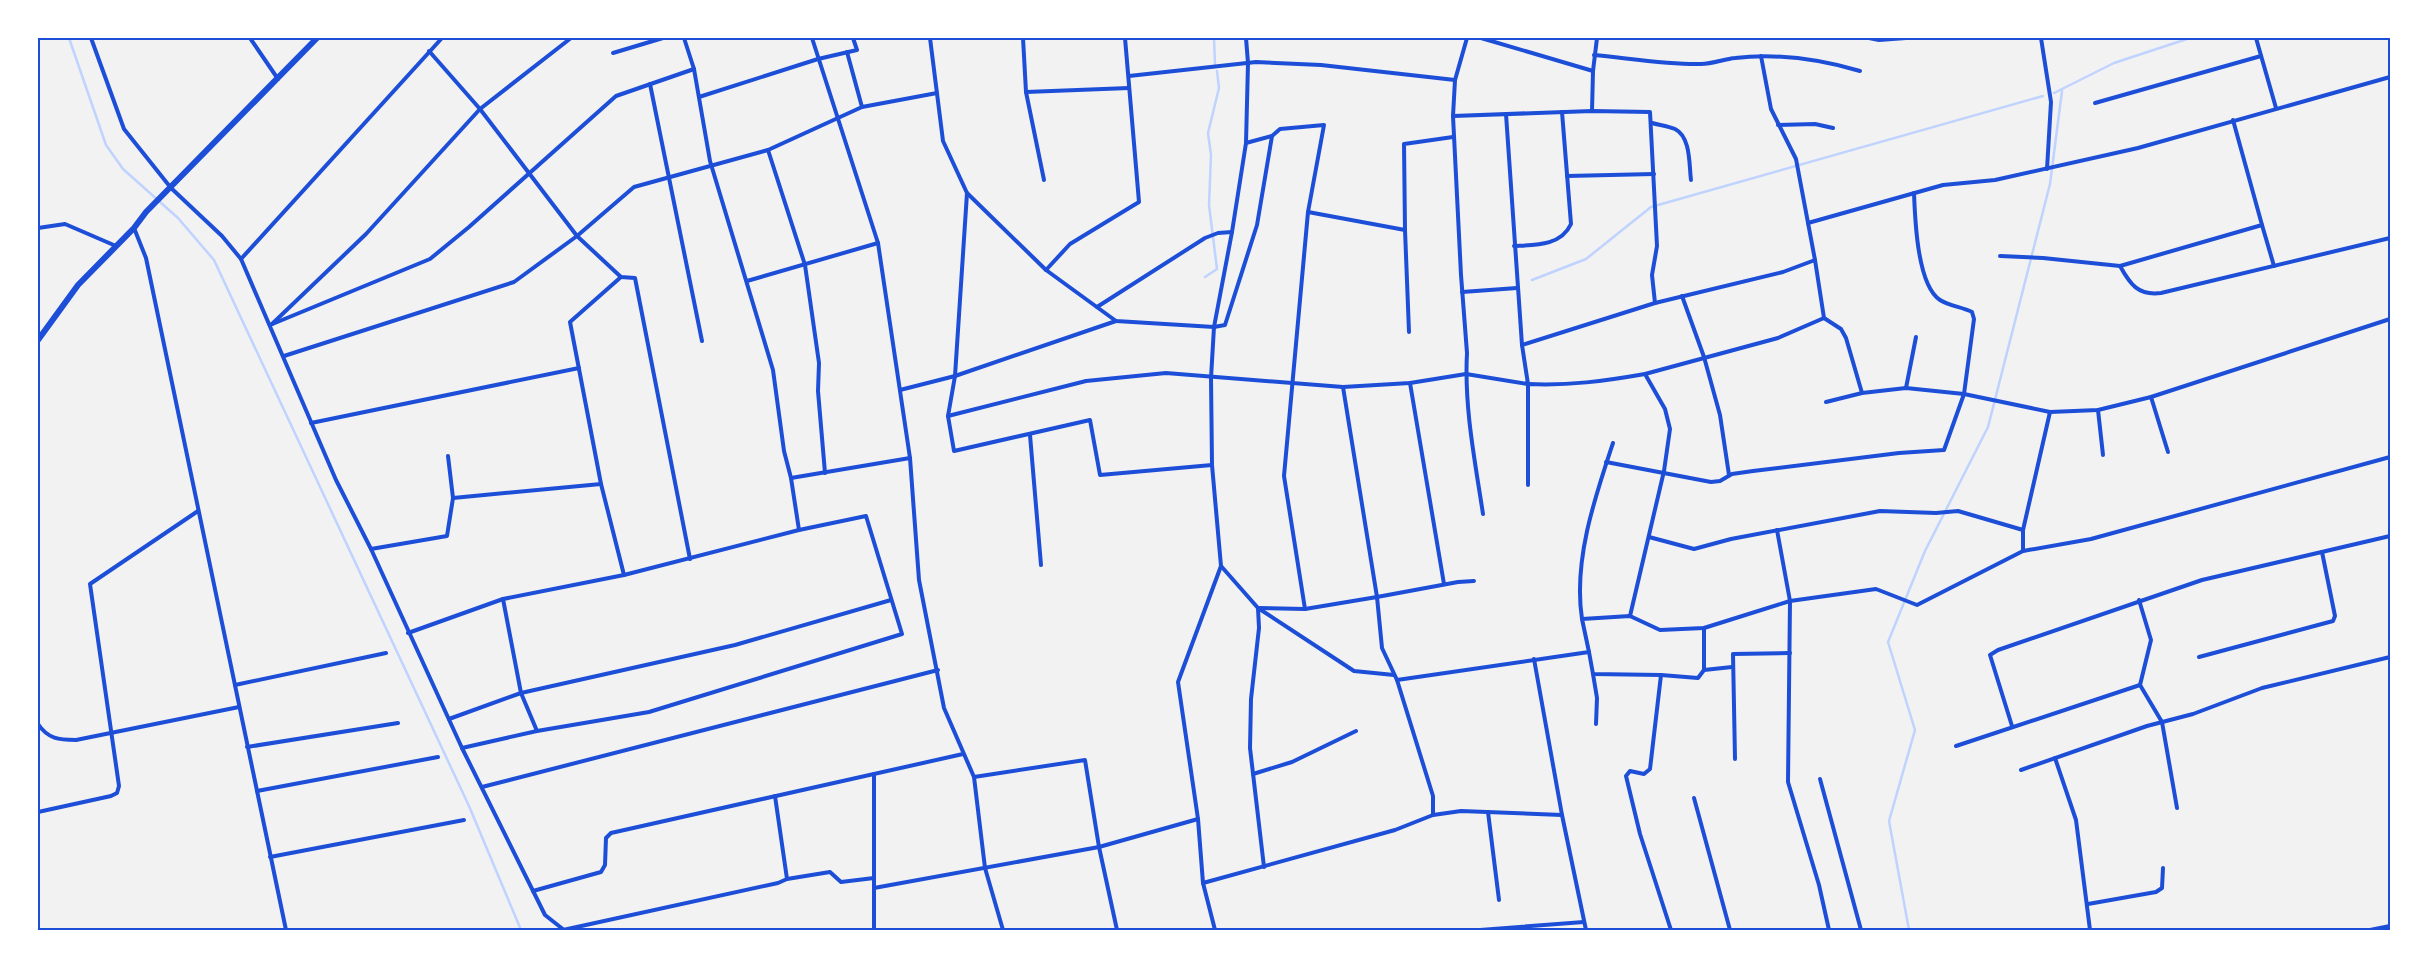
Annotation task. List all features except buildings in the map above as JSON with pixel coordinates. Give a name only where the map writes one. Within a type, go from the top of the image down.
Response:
[{"type":"main road","points":[[38,340],[78,285],[134,228],[146,212],[172,188],[317,38]]},
{"type":"street","points":[[91,38],[124,129],[172,188],[222,236],[241,259],[336,480],[371,549],[462,748],[545,915],[563,930],[778,883],[787,879],[830,872],[841,882],[874,878]]},
{"type":"street","points":[[250,38],[278,79]]},
{"type":"street","points":[[241,259],[442,38]]},
{"type":"street","points":[[270,325],[366,234],[480,109],[571,38]]},
{"type":"street","points":[[613,53],[663,38]]},
{"type":"street","points":[[684,38],[694,69],[713,167],[773,370],[784,451],[791,478],[799,530]]},
{"type":"street","points":[[812,38],[878,243],[910,458],[919,580],[944,708],[974,776],[986,868],[1003,930]]},
{"type":"street","points":[[699,97],[818,59],[857,50],[853,38]]},
{"type":"street","points":[[930,38],[943,141],[968,193],[1046,270],[1116,321]]},
{"type":"street","points":[[1022,38],[1026,92],[1044,180]]},
{"type":"street","points":[[1046,270],[1070,244],[1139,202],[1125,38]]},
{"type":"street","points":[[1215,930],[1203,883],[1198,819],[1178,682],[1221,566],[1212,465],[1211,378],[1214,327],[1246,143],[1248,63],[1246,38]]},
{"type":"street","points":[[1467,38],[1455,80],[1452,116],[1467,353],[1466,374],[1471,438],[1483,514]]},
{"type":"street","points":[[1481,38],[1593,71]]},
{"type":"street","points":[[1592,111],[1594,55],[1597,38]]},
{"type":"street","points":[[1869,38],[1879,40],[1906,38]]},
{"type":"street","points":[[2041,38],[2051,102],[2051,169]]},
{"type":"street","points":[[2256,38],[2276,108]]},
{"type":"street","points":[[429,51],[480,109],[577,236],[621,277],[635,278],[690,559]]},
{"type":"street","points":[[847,52],[862,107]]},
{"type":"street","points":[[1594,55],[1702,64],[1734,58],[1761,56],[1802,57],[1835,63],[1860,71]]},
{"type":"street","points":[[1761,56],[1771,109],[1796,159],[1824,318],[1841,329],[1846,338],[1862,393]]},
{"type":"street","points":[[2095,103],[2261,56]]},
{"type":"street","points":[[1129,76],[1248,63],[1322,65],[1455,80]]},
{"type":"street","points":[[270,325],[430,259],[469,227],[616,96],[694,69]]},
{"type":"street","points":[[1808,223],[1943,185],[1995,180],[2138,148],[2390,77]]},
{"type":"street","points":[[650,84],[702,341]]},
{"type":"street","points":[[1026,92],[1129,88]]},
{"type":"street","points":[[284,356],[514,282],[577,236],[634,187],[713,167],[768,150],[836,117],[862,107],[937,93]]},
{"type":"street","points":[[1452,116],[1592,111],[1646,112],[1652,116],[1657,246],[1652,275],[1654,303]]},
{"type":"street","points":[[1514,246],[1545,244],[1563,236],[1571,224],[1562,112]]},
{"type":"street","points":[[1506,114],[1517,288],[1522,345],[1528,384],[1528,485]]},
{"type":"street","points":[[2233,120],[2274,266]]},
{"type":"street","points":[[1652,123],[1676,129],[1683,135],[1686,142],[1691,180]]},
{"type":"street","points":[[1778,125],[1815,124],[1833,128]]},
{"type":"street","points":[[1246,143],[1272,136],[1280,130],[1324,125],[1308,212],[1284,476],[1305,609]]},
{"type":"street","points":[[900,390],[955,376],[1116,321],[1214,327],[1224,325],[1256,225],[1272,136]]},
{"type":"street","points":[[1409,332],[1404,144],[1453,137]]},
{"type":"street","points":[[768,150],[805,265],[819,363],[818,391],[825,473]]},
{"type":"street","points":[[1568,176],[1654,174]]},
{"type":"street","points":[[968,193],[955,376],[948,416],[954,451],[1090,420],[1100,475],[1212,465]]},
{"type":"street","points":[[1606,462],[1664,471],[1711,482],[1720,481],[1729,475],[1889,454],[1942,451],[1964,394],[1974,320],[1972,312],[1940,300],[1932,292],[1919,258],[1914,193]]},
{"type":"street","points":[[1308,212],[1405,230]]},
{"type":"street","points":[[38,228],[65,224],[116,246]]},
{"type":"street","points":[[2000,256],[2043,258],[2120,266],[2262,225]]},
{"type":"street","points":[[134,228],[146,258],[286,930]]},
{"type":"street","points":[[1097,307],[1205,238],[1218,233],[1232,232]]},
{"type":"street","points":[[2120,266],[2136,289],[2152,294],[2390,238]]},
{"type":"street","points":[[746,281],[878,243]]},
{"type":"street","points":[[1522,345],[1654,303],[1782,272],[1815,260]]},
{"type":"street","points":[[621,277],[570,322],[601,484],[624,574]]},
{"type":"street","points":[[1462,292],[1517,288]]},
{"type":"street","points":[[1682,296],[1704,357],[1720,415],[1729,475]]},
{"type":"street","points":[[948,416],[1086,381],[1166,373],[1344,387],[1410,384],[1466,374],[1528,384],[1563,386],[1592,383],[1645,374],[1778,338],[1824,318]]},
{"type":"street","points":[[1826,402],[1862,393],[1906,388],[1964,394],[2003,404],[2050,412],[2098,410],[2151,396],[2390,319]]},
{"type":"street","points":[[1906,388],[1916,337]]},
{"type":"street","points":[[311,423],[579,368]]},
{"type":"street","points":[[1630,616],[1664,471],[1670,429],[1665,409],[1645,374]]},
{"type":"street","points":[[1410,384],[1444,584]]},
{"type":"street","points":[[1344,387],[1377,597],[1382,648],[1396,680],[1433,796],[1433,815]]},
{"type":"street","points":[[2151,396],[2168,452]]},
{"type":"street","points":[[2098,410],[2103,456]]},
{"type":"street","points":[[2023,551],[2024,530],[2050,412]]},
{"type":"street","points":[[1030,435],[1041,565]]},
{"type":"street","points":[[1596,724],[1597,698],[1582,619],[1578,584],[1594,500],[1613,442]]},
{"type":"street","points":[[371,549],[448,536],[453,498],[448,456]]},
{"type":"street","points":[[1582,619],[1630,616],[1660,630],[1704,628],[1750,616],[1790,601],[1876,589],[1916,605],[2023,551],[2091,539],[2390,457]]},
{"type":"street","points":[[791,478],[910,458]]},
{"type":"street","points":[[453,498],[601,484]]},
{"type":"street","points":[[38,812],[111,796],[117,793],[119,786],[110,734],[90,584],[198,511]]},
{"type":"street","points":[[1649,537],[1694,549],[1778,530],[1880,511],[1936,513],[1958,511],[2024,530]]},
{"type":"street","points":[[408,632],[503,599],[690,559],[799,530],[866,516],[902,634],[649,712],[537,731],[462,748]]},
{"type":"street","points":[[1778,530],[1790,601],[1788,782],[1819,885],[1830,930]]},
{"type":"street","points":[[2012,726],[1990,656],[1998,650],[2139,600],[2202,580],[2390,536]]},
{"type":"street","points":[[2198,658],[2333,621],[2335,616],[2322,552]]},
{"type":"street","points":[[1221,566],[1258,608],[1354,671],[1394,675]]},
{"type":"street","points":[[1258,608],[1305,609],[1444,584],[1474,581]]},
{"type":"street","points":[[503,599],[522,693],[537,731]]},
{"type":"street","points":[[450,719],[522,693],[735,645],[891,600]]},
{"type":"street","points":[[2139,600],[2151,640],[2140,685],[2162,722],[2177,808]]},
{"type":"street","points":[[1258,608],[1259,628],[1251,699],[1250,748],[1264,867]]},
{"type":"street","points":[[1593,674],[1661,675],[1698,678],[1704,670],[1704,628]]},
{"type":"street","points":[[235,685],[386,652]]},
{"type":"street","points":[[1396,680],[1589,652]]},
{"type":"street","points":[[1735,759],[1733,654],[1790,653]]},
{"type":"street","points":[[2021,770],[2162,722],[2193,714],[2262,688],[2390,656]]},
{"type":"street","points":[[1534,659],[1562,815],[1586,930]]},
{"type":"street","points":[[1704,670],[1732,668]]},
{"type":"street","points":[[482,787],[938,670]]},
{"type":"street","points":[[1661,675],[1650,769],[1644,774],[1630,771],[1626,776],[1640,834],[1671,930]]},
{"type":"street","points":[[1956,746],[2140,685]]},
{"type":"street","points":[[38,724],[44,732],[56,739],[76,740],[239,707]]},
{"type":"street","points":[[248,747],[398,723]]},
{"type":"street","points":[[1253,774],[1292,762],[1356,731]]},
{"type":"street","points":[[533,891],[601,872],[605,865],[606,838],[611,833],[963,754]]},
{"type":"street","points":[[257,791],[438,757]]},
{"type":"street","points":[[2055,758],[2076,820],[2090,930]]},
{"type":"street","points":[[974,776],[1085,760],[1099,847],[1117,930]]},
{"type":"street","points":[[874,774],[874,930]]},
{"type":"street","points":[[1820,779],[1861,930]]},
{"type":"street","points":[[776,796],[787,879]]},
{"type":"street","points":[[1694,798],[1730,930]]},
{"type":"street","points":[[1203,883],[1395,830],[1433,815],[1461,811],[1562,815]]},
{"type":"street","points":[[1488,812],[1499,900]]},
{"type":"street","points":[[874,888],[1099,847],[1198,819]]},
{"type":"street","points":[[270,857],[464,820]]},
{"type":"street","points":[[2088,904],[2156,892],[2162,888],[2163,868]]},
{"type":"street","points":[[1480,930],[1584,922]]},
{"type":"street","points":[[2370,930],[2390,926]]},
{"type":"waterway","points":[[69,38],[106,145],[123,169],[178,218],[214,260],[469,806],[521,930]]},
{"type":"waterway","points":[[1214,38],[1215,64]]},
{"type":"waterway","points":[[2054,93],[2114,63],[2190,38]]},
{"type":"waterway","points":[[1205,277],[1217,269],[1209,205],[1211,155],[1208,133],[1219,88],[1217,71]]},
{"type":"waterway","points":[[1909,930],[1889,821],[1915,730],[1888,642],[1925,551],[1988,427],[2050,184],[2062,91]]},
{"type":"waterway","points":[[1532,280],[1586,259],[1651,207],[2043,96]]}]
